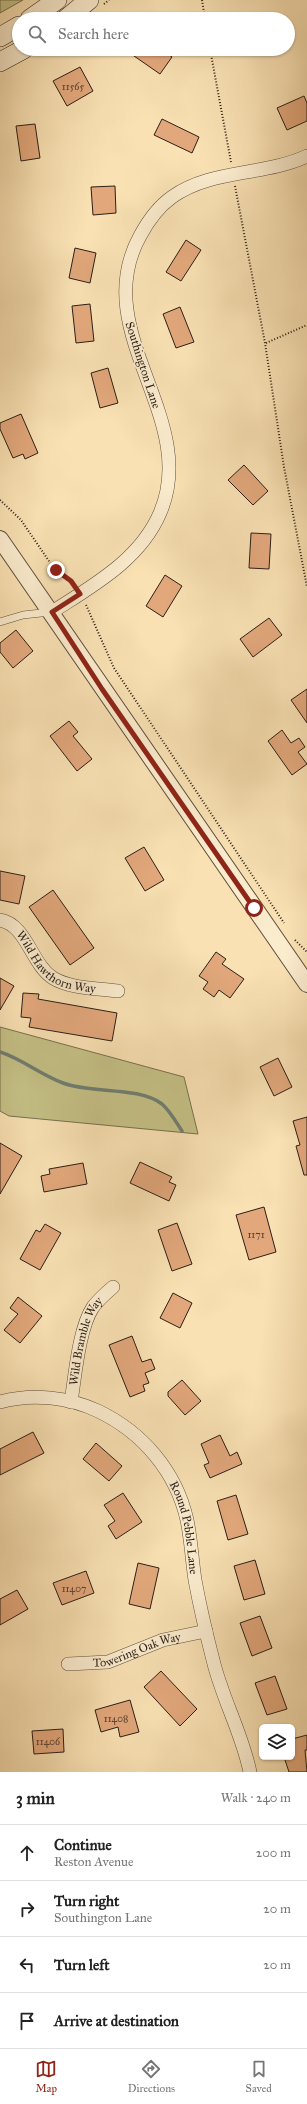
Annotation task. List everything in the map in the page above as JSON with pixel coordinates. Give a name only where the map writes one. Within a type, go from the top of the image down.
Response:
[{"type":"main road","points":[[40,12],[57,0]]},
{"type":"main road","points":[[74,12],[89,0]]},
{"type":"main road","points":[[0,37],[12,30]]},
{"type":"main road","points":[[0,62],[12,56]]},
{"type":"street","name":"Southington Lane","points":[[52,612],[108,575],[126,560],[148,533],[160,515],[170,483],[169,458],[160,415],[130,332],[126,312],[125,290],[130,260],[136,244],[147,223],[167,201],[188,188],[233,174],[287,164],[307,156]]},
{"type":"street","points":[[0,539],[52,612],[102,689],[307,984]]},
{"type":"street","name":"Wild Hawthorn Way","points":[[0,920],[11,925],[18,932],[42,969],[63,984],[118,991]]},
{"type":"street","name":"Wild Bramble Way","points":[[71,1402],[85,1325],[93,1307],[102,1296],[113,1287]]},
{"type":"street","name":"Round Pebble Lane","points":[[0,1402],[27,1397],[48,1398],[71,1402],[104,1414],[127,1428],[158,1458],[180,1497],[186,1518],[195,1580],[219,1684],[250,1772]]},
{"type":"street","name":"Towering Oak Way","points":[[68,1664],[108,1662],[163,1640],[206,1631]]},
{"type":"lane","points":[[0,622],[23,615],[52,612]]},
{"type":"path","points":[[202,0],[204,12]]},
{"type":"path","points":[[211,56],[266,343],[284,467],[307,587]]},
{"type":"path","points":[[266,343],[307,325]]},
{"type":"path","points":[[0,500],[18,516],[51,564],[71,581],[80,594],[91,614],[114,668],[287,928]]},
{"type":"path","points":[[291,934],[307,952]]},
{"type":"shaded area","points":[[0,0],[23,0],[0,13]]},
{"type":"shaded area","points":[[0,1027],[184,1077],[198,1134],[9,1116],[0,1111]]},
{"type":"building","points":[[134,56],[172,57],[160,74]]},
{"type":"building","points":[[80,67],[93,91],[67,106],[53,81]]},
{"type":"building","points":[[304,96],[307,103],[307,121],[287,130],[277,108]]},
{"type":"building","points":[[162,119],[199,137],[192,153],[154,135]]},
{"type":"building","points":[[35,124],[40,158],[21,161],[16,126]]},
{"type":"building","points":[[115,186],[116,213],[93,215],[91,187]]},
{"type":"building","points":[[186,240],[201,250],[181,281],[166,272]]},
{"type":"building","points":[[75,248],[96,253],[90,283],[69,278]]},
{"type":"building","points":[[90,304],[94,341],[76,343],[72,306]]},
{"type":"building","points":[[180,307],[194,342],[176,348],[163,314]]},
{"type":"building","points":[[108,368],[118,403],[100,408],[91,373]]},
{"type":"building","points":[[21,414],[38,453],[25,459],[23,454],[13,458],[0,429],[0,423]]},
{"type":"building","points":[[244,465],[268,491],[253,505],[228,480]]},
{"type":"building","points":[[251,533],[271,534],[269,569],[249,568]]},
{"type":"building","points":[[165,575],[182,586],[163,617],[146,606]]},
{"type":"building","points":[[269,618],[282,635],[253,657],[240,639]]},
{"type":"building","points":[[16,630],[33,651],[13,668],[0,652],[0,643]]},
{"type":"building","points":[[307,689],[307,723],[291,700]]},
{"type":"building","points":[[69,721],[78,732],[73,736],[92,759],[77,771],[50,736]]},
{"type":"building","points":[[282,730],[291,743],[299,738],[305,747],[298,752],[307,764],[292,775],[268,741]]},
{"type":"building","points":[[144,847],[164,880],[145,891],[125,858]]},
{"type":"building","points":[[0,871],[25,876],[19,904],[0,900]]},
{"type":"building","points":[[53,890],[94,948],[70,965],[29,907]]},
{"type":"building","points":[[216,952],[226,959],[222,964],[244,979],[230,998],[219,990],[214,997],[203,989],[208,982],[199,976]]},
{"type":"building","points":[[0,978],[14,986],[0,1010]]},
{"type":"building","points":[[23,993],[39,994],[38,999],[117,1013],[112,1041],[29,1027],[31,1018],[21,1017]]},
{"type":"building","points":[[278,1058],[292,1087],[274,1096],[260,1067]]},
{"type":"building","points":[[307,1117],[307,1175],[304,1175],[296,1146],[300,1145],[293,1121]]},
{"type":"building","points":[[0,1143],[22,1156],[0,1194]]},
{"type":"building","points":[[140,1162],[172,1177],[169,1182],[176,1185],[169,1201],[130,1183]]},
{"type":"building","points":[[83,1163],[87,1184],[44,1192],[41,1176],[50,1174],[49,1169]]},
{"type":"building","points":[[264,1207],[276,1252],[249,1260],[236,1215]]},
{"type":"building","points":[[177,1223],[192,1264],[172,1271],[158,1230]]},
{"type":"building","points":[[45,1224],[61,1233],[40,1270],[20,1259],[36,1230],[40,1232]]},
{"type":"building","points":[[173,1293],[192,1303],[180,1328],[160,1318]]},
{"type":"building","points":[[18,1297],[42,1316],[20,1343],[4,1330],[18,1314],[10,1308]]},
{"type":"building","points":[[132,1336],[142,1362],[151,1359],[155,1369],[145,1373],[149,1383],[143,1385],[145,1391],[130,1397],[109,1345]]},
{"type":"building","points":[[182,1380],[201,1401],[185,1415],[168,1396],[168,1392]]},
{"type":"building","points":[[33,1432],[44,1453],[0,1475],[0,1449]]},
{"type":"building","points":[[220,1435],[230,1456],[237,1452],[242,1464],[210,1478],[204,1465],[209,1463],[201,1444]]},
{"type":"building","points":[[96,1443],[122,1466],[109,1481],[83,1459]]},
{"type":"building","points":[[123,1493],[142,1522],[116,1539],[108,1526],[115,1521],[104,1505]]},
{"type":"building","points":[[236,1495],[248,1534],[228,1540],[217,1501]]},
{"type":"building","points":[[255,1560],[265,1594],[244,1600],[234,1566]]},
{"type":"building","points":[[138,1563],[159,1568],[150,1609],[129,1604]]},
{"type":"building","points":[[86,1571],[94,1593],[62,1605],[53,1583]]},
{"type":"building","points":[[17,1590],[28,1609],[0,1625],[0,1599]]},
{"type":"building","points":[[260,1616],[272,1648],[252,1656],[240,1623]]},
{"type":"building","points":[[161,1671],[197,1709],[180,1726],[144,1687]]},
{"type":"building","points":[[275,1676],[287,1709],[267,1715],[255,1683]]},
{"type":"building","points":[[130,1700],[139,1732],[120,1737],[118,1727],[101,1732],[95,1710]]},
{"type":"building","points":[[63,1729],[64,1752],[34,1754],[32,1731]]},
{"type":"building","points":[[307,1735],[307,1750],[305,1750],[307,1772],[289,1772],[285,1760],[295,1760],[295,1738]]},
{"type":"waterway","points":[[0,1052],[63,1083],[87,1088],[128,1092],[152,1098],[165,1107],[182,1131]]},
{"type":"route","points":[[56,570],[71,581],[80,594],[52,612],[102,689],[254,908]]}]
